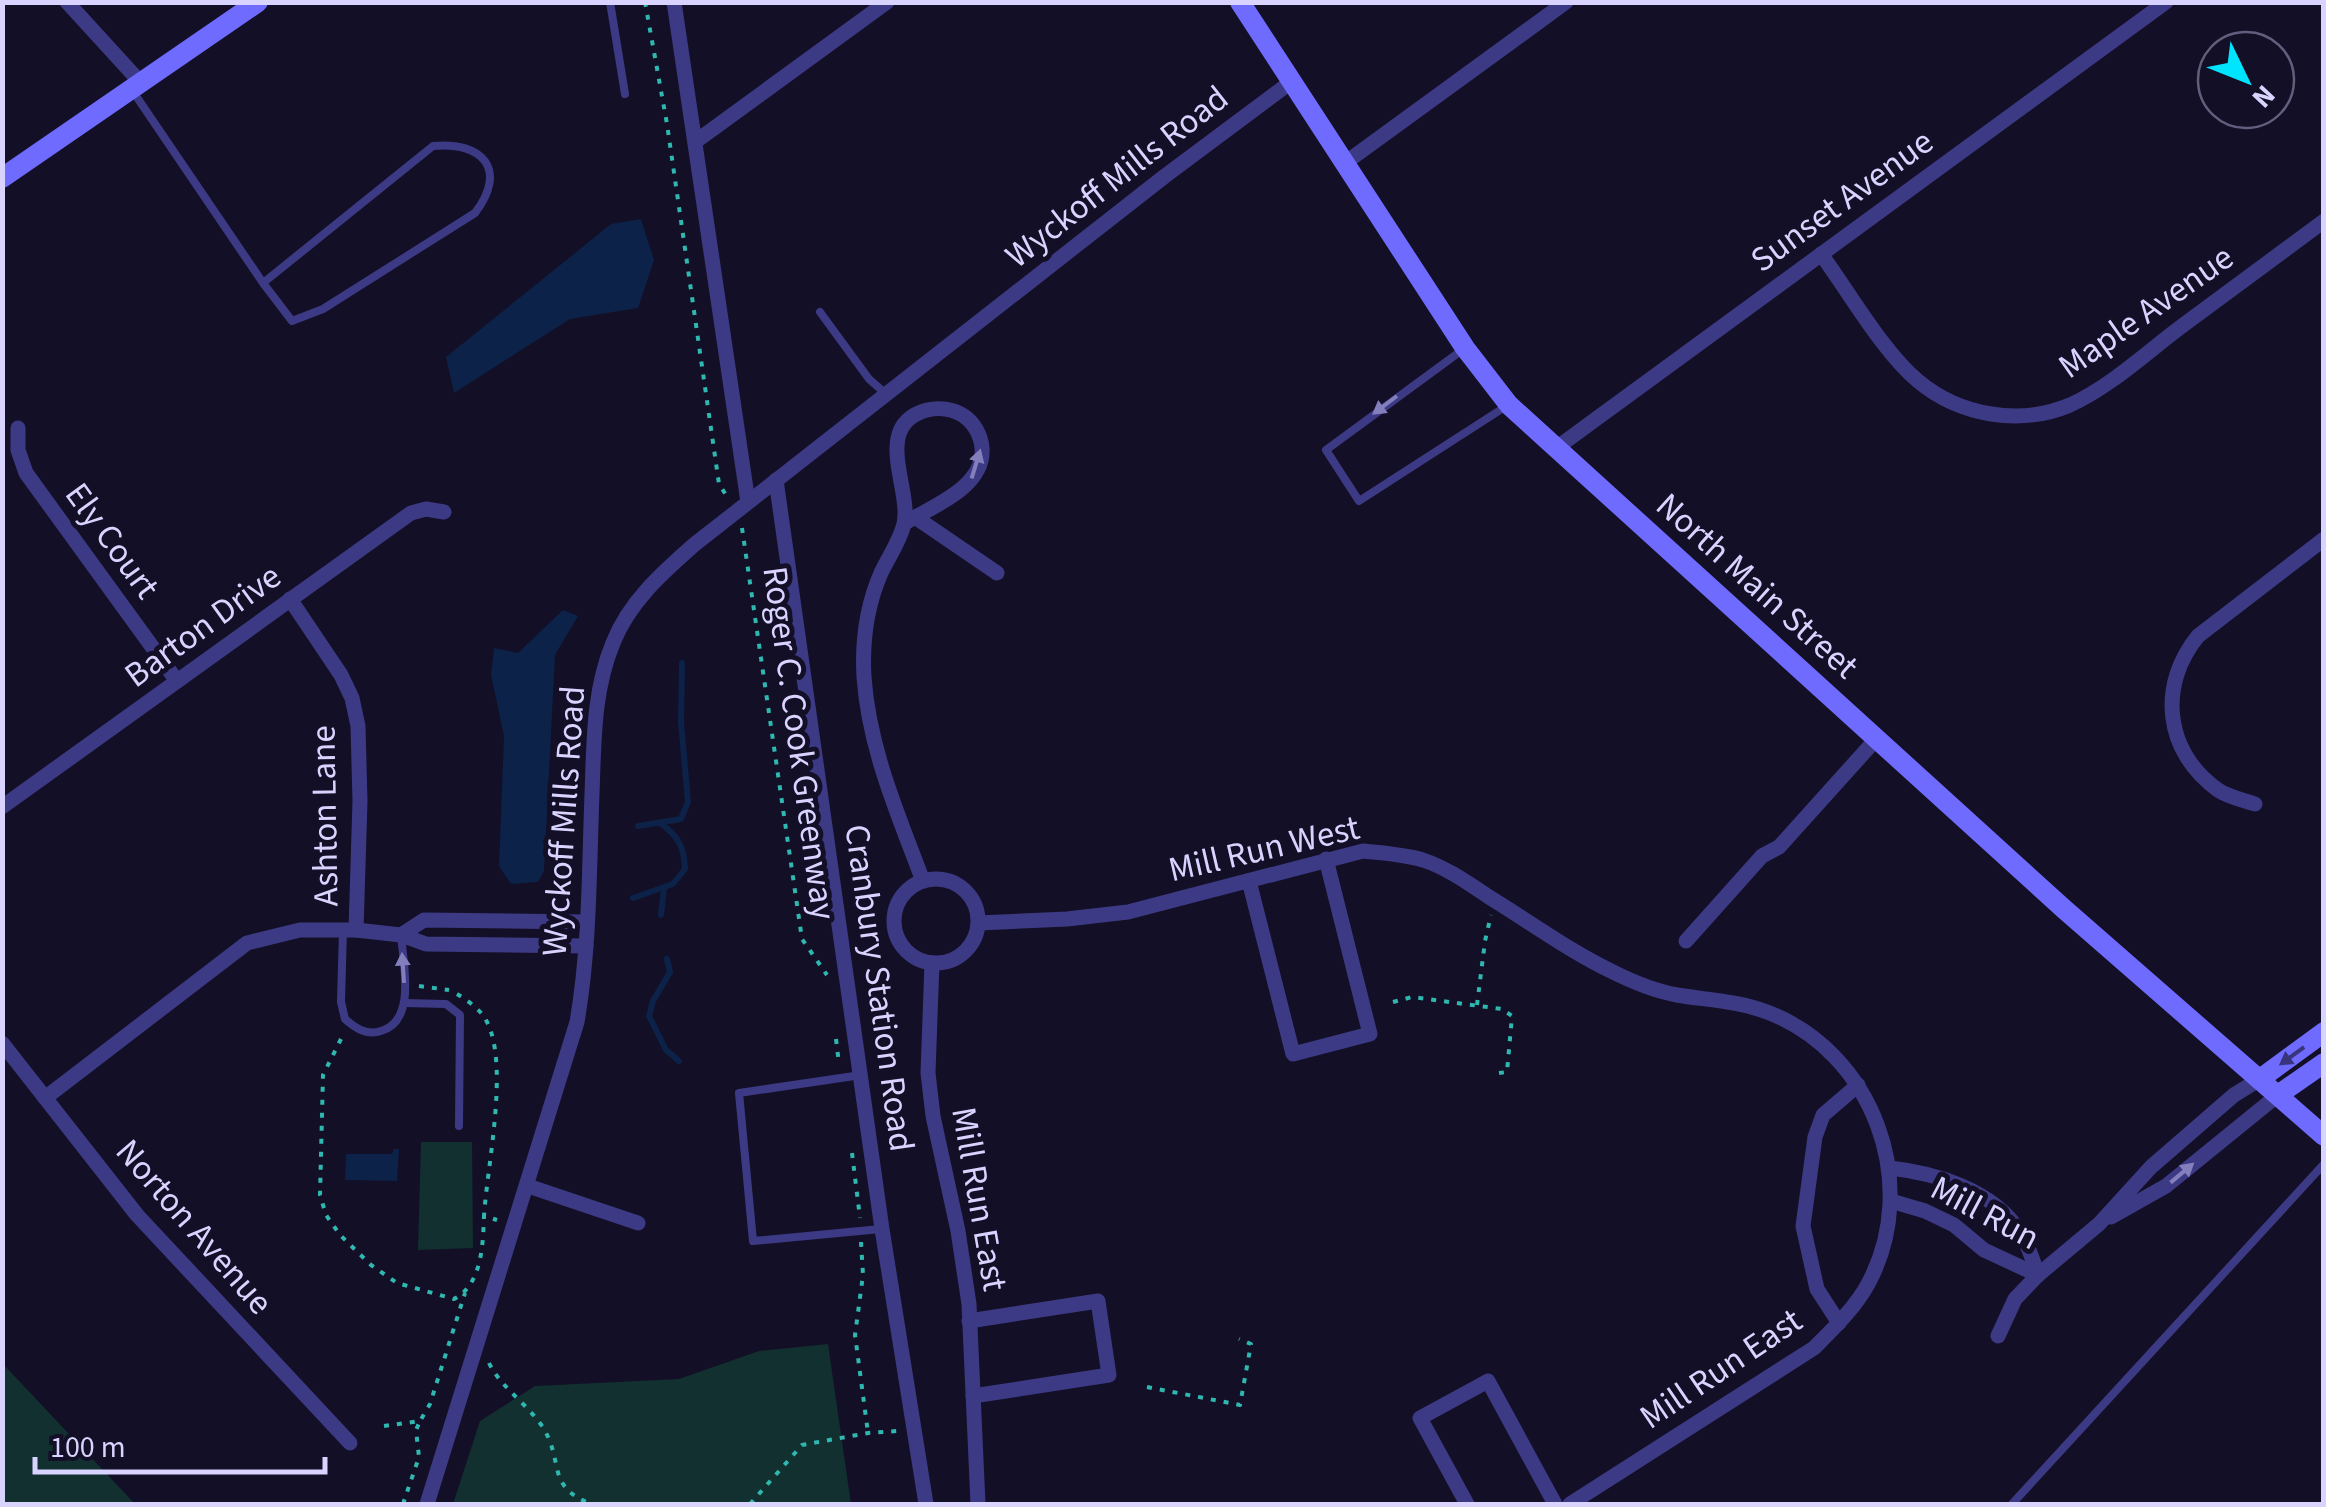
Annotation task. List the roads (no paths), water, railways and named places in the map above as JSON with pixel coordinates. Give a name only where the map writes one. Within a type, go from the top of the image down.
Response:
[{"type":"street","points":[[66,2],[136,86]]},
{"type":"street","points":[[2,178],[258,2]]},
{"type":"street","points":[[674,2],[748,502]]},
{"type":"street","points":[[695,142],[888,2]]},
{"type":"street","name":"North Main Street","points":[[1240,2],[1464,348],[1509,404],[2064,909],[2324,1136]]},
{"type":"street","points":[[1345,164],[1566,2]]},
{"type":"street","name":"Sunset Avenue","points":[[1555,449],[2166,2]]},
{"type":"street","name":"Wyckoff Mills Road","points":[[427,1504],[577,1022],[586,946],[594,738],[600,684],[614,640],[634,605],[660,575],[748,502],[1292,82]]},
{"type":"street","name":"Maple Avenue","points":[[1822,254],[1900,363],[1918,381],[1966,408],[2015,416],[2043,413],[2091,393],[2324,220]]},
{"type":"street","points":[[886,394],[907,422]]},
{"type":"street","points":[[922,881],[880,765],[868,719],[864,678],[869,610],[879,578],[910,520],[973,479],[982,454],[974,426],[962,415],[933,408],[919,413],[907,422],[896,447],[910,520],[997,573]]},
{"type":"street","name":"Ely Court","points":[[18,428],[18,450],[26,472],[178,681]]},
{"type":"street","name":"Cranbury Station Road","points":[[776,480],[882,1230],[926,1504]]},
{"type":"street","name":"Barton Drive","points":[[2,808],[410,513],[426,509],[444,512]]},
{"type":"street","points":[[2255,804],[2221,792],[2205,779],[2182,747],[2171,711],[2175,672],[2198,636],[2324,539]]},
{"type":"street","name":"Ashton Lane","points":[[290,599],[342,675],[358,726],[360,801],[350,930]]},
{"type":"street","points":[[1686,941],[1762,856],[1780,847],[1878,737]]},
{"type":"street","name":"Mill Run West","points":[[979,923],[1128,912],[1363,851],[1422,860],[1448,870],[1592,962],[1646,987],[1766,1012]]},
{"type":"street","points":[[1249,881],[1293,1054],[1370,1034],[1326,860]]},
{"type":"street","points":[[946,880],[974,900],[979,923],[969,948],[958,958],[932,963],[909,953],[895,932],[896,907],[902,896],[922,881],[946,880]]},
{"type":"street","points":[[401,935],[424,920],[587,922]]},
{"type":"street","points":[[504,944],[505,921]]},
{"type":"street","points":[[45,1098],[248,942],[300,930],[350,930],[401,935],[426,944],[586,946]]},
{"type":"street","name":"Mill Run East","points":[[932,963],[928,1073],[933,1116],[958,1231],[970,1321],[978,1504]]},
{"type":"street","name":"Mill Run East","points":[[1570,1504],[1799,1358],[1839,1323],[1868,1284],[1885,1234],[1890,1201],[1890,1168],[1879,1124],[1858,1085],[1825,1049],[1794,1024],[1766,1012]]},
{"type":"street","points":[[1998,1336],[2015,1299],[2099,1224],[2150,1167],[2234,1096],[2324,1032]]},
{"type":"street","name":"Norton Avenue","points":[[2,1043],[137,1215],[350,1443]]},
{"type":"street","points":[[2099,1224],[2166,1186],[2324,1062]]},
{"type":"street","points":[[1839,1323],[1817,1290],[1804,1226],[1808,1171],[1823,1115],[1858,1085]]},
{"type":"street","name":"Mill Run","points":[[1890,1168],[1925,1172],[1953,1182],[1992,1204],[2020,1231],[2038,1275]]},
{"type":"street","points":[[528,1186],[638,1223]]},
{"type":"street","name":"Mill Run","points":[[1890,1201],[1954,1225],[1984,1250],[2038,1275]]},
{"type":"street","points":[[970,1321],[1098,1301],[1109,1375],[973,1396]]},
{"type":"street","points":[[1467,1504],[1420,1418],[1488,1381],[1554,1504]]},
{"type":"lane","points":[[610,2],[624,94]]},
{"type":"lane","points":[[136,86],[262,283],[292,320],[322,309],[474,213],[486,198],[491,178],[485,162],[471,148],[456,144],[433,146],[262,283]]},
{"type":"lane","points":[[820,312],[868,379],[886,394]]},
{"type":"lane","points":[[1464,348],[1326,450],[1360,501],[1509,404]]},
{"type":"lane","points":[[350,930],[340,1002],[345,1019],[365,1032],[379,1032],[399,1017],[404,1002],[401,935]]},
{"type":"lane","points":[[404,1002],[446,1004],[460,1015],[459,1126]]},
{"type":"lane","points":[[861,1075],[739,1093],[753,1241],[882,1230]]},
{"type":"lane","points":[[2012,1504],[2324,1164]]},
{"type":"water","points":[[641,219],[654,260],[638,308],[570,319],[454,393],[446,357],[611,224]]},
{"type":"water","points":[[563,610],[578,616],[555,655],[544,871],[538,882],[511,884],[499,866],[504,736],[491,675],[494,648],[518,653]]},
{"type":"water","points":[[399,1149],[397,1181],[345,1180],[346,1154],[392,1154]]},
{"type":"waterway","points":[[638,826],[681,819],[688,802],[681,722],[682,663]]},
{"type":"waterway","points":[[633,898],[673,884],[685,869],[679,842],[660,823]]},
{"type":"waterway","points":[[661,915],[664,888]]},
{"type":"waterway","points":[[667,959],[670,972],[649,1016],[666,1050],[679,1061]]}]
